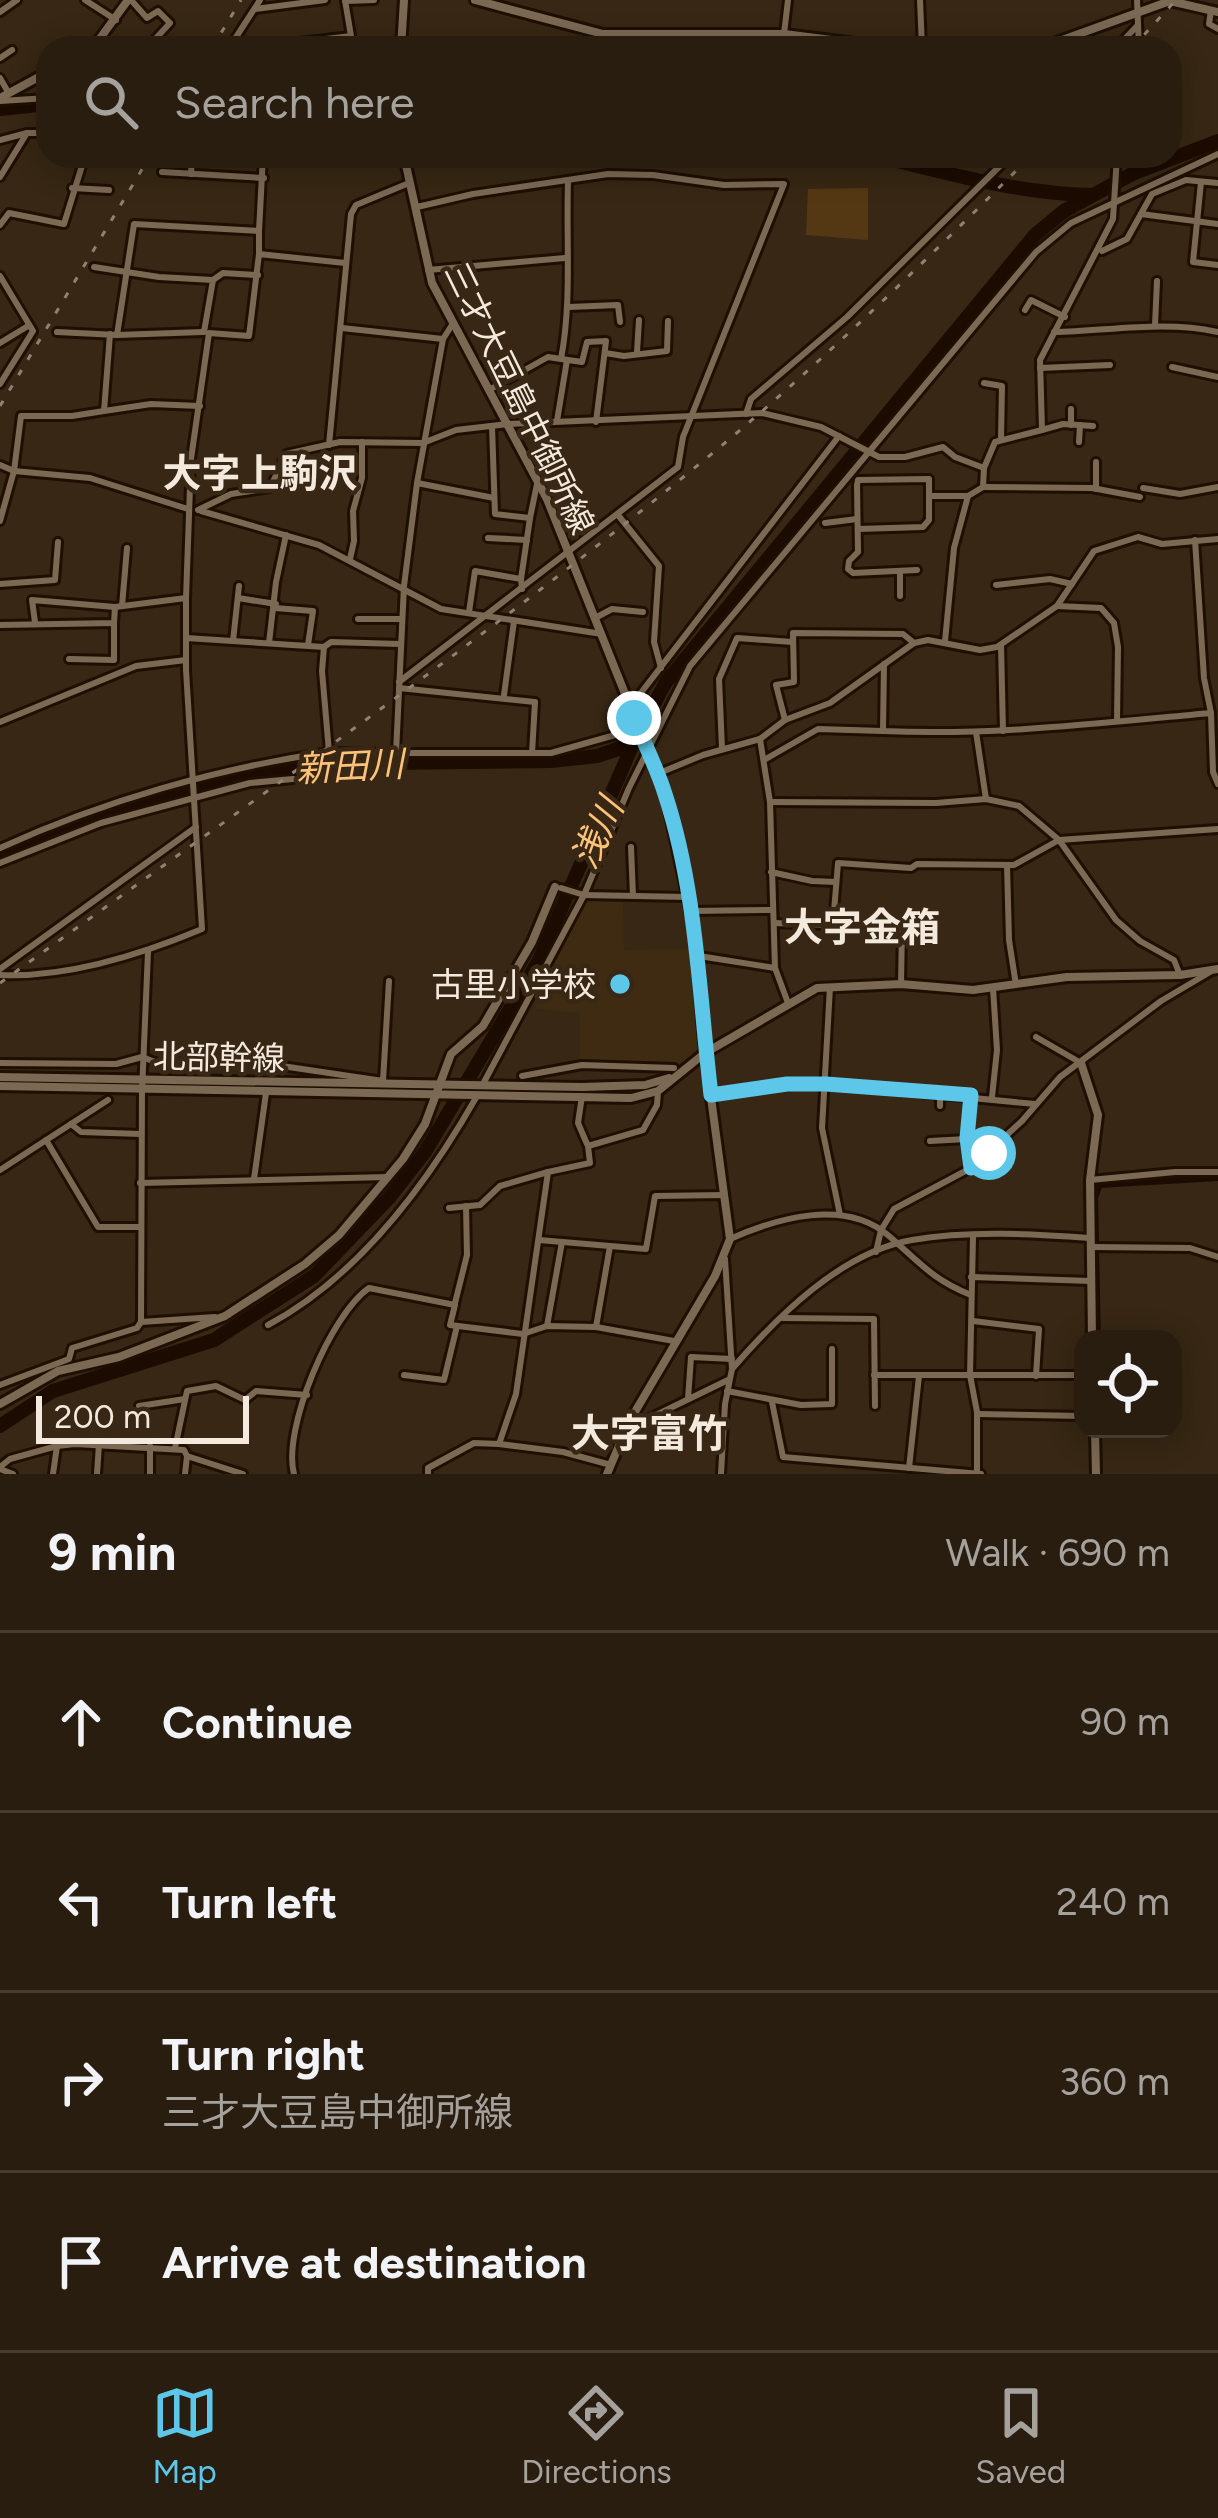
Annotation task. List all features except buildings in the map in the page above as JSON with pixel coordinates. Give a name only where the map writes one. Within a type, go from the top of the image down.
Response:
[{"type":"street","points":[[0,12],[17,0]]},
{"type":"street","points":[[85,0],[116,20]]},
{"type":"street","points":[[103,36],[129,0],[147,18],[158,11],[170,23],[158,36]]},
{"type":"street","points":[[237,36],[260,0]]},
{"type":"street","points":[[255,9],[325,0]]},
{"type":"street","points":[[344,36],[351,35],[345,1],[374,0]]},
{"type":"street","points":[[402,36],[404,0]]},
{"type":"street","points":[[475,0],[603,34],[800,36]]},
{"type":"street","points":[[784,34],[788,0]]},
{"type":"street","points":[[920,0],[923,36]]},
{"type":"street","points":[[1069,36],[1137,5],[1170,1],[1215,11],[1209,24],[1218,28]]},
{"type":"street","points":[[1137,5],[1138,36]]},
{"type":"street","points":[[1127,36],[1138,25]]},
{"type":"street","points":[[0,58],[12,50]]},
{"type":"street","points":[[0,78],[3,97]]},
{"type":"street","points":[[3,97],[36,79]]},
{"type":"street","points":[[3,97],[36,98]]},
{"type":"street","points":[[0,176],[27,134]]},
{"type":"street","points":[[0,140],[36,134]]},
{"type":"street","points":[[268,1325],[297,1312],[360,1255],[435,1166],[582,894],[690,666],[1036,251],[1071,223],[1218,154]]},
{"type":"street","points":[[0,225],[9,213],[64,224],[81,168]]},
{"type":"street","points":[[191,168],[191,174]]},
{"type":"street","points":[[57,332],[249,336],[260,254],[264,168]]},
{"type":"street","name":"三才大豆島中御所線","points":[[406,168],[428,270],[452,326],[538,479],[658,774],[675,833],[699,956],[705,1053],[730,1239],[609,1469]]},
{"type":"street","points":[[746,414],[752,399],[847,316],[998,168]]},
{"type":"street","points":[[1042,430],[1040,368],[1113,219],[1115,168]]},
{"type":"street","points":[[162,172],[264,178]]},
{"type":"street","points":[[399,685],[678,467],[690,418],[784,184],[724,185],[608,174],[417,207]]},
{"type":"street","points":[[1098,253],[1127,239],[1152,194],[1186,180],[1218,183]]},
{"type":"street","points":[[557,423],[569,307],[565,258],[568,182]]},
{"type":"street","points":[[1201,182],[1193,262],[1218,265]]},
{"type":"street","points":[[329,445],[351,214],[356,205],[409,183]]},
{"type":"street","points":[[72,188],[109,190]]},
{"type":"street","points":[[1141,214],[1218,224]]},
{"type":"street","points":[[104,411],[134,224],[260,231]]},
{"type":"street","points":[[260,254],[345,262]]},
{"type":"street","points":[[428,270],[565,258]]},
{"type":"street","points":[[94,267],[213,280],[223,273],[258,275]]},
{"type":"street","points":[[0,276],[32,331],[0,384]]},
{"type":"street","points":[[0,972],[21,976],[148,952],[202,929],[186,598],[188,508],[213,280]]},
{"type":"street","points":[[1155,326],[1157,280]]},
{"type":"street","points":[[1025,310],[1031,300],[1065,316]]},
{"type":"street","points":[[569,307],[618,305],[620,322]]},
{"type":"street","points":[[637,352],[639,320]]},
{"type":"street","points":[[605,353],[667,351],[668,321]]},
{"type":"street","points":[[1054,332],[1176,323],[1218,332]]},
{"type":"street","points":[[0,344],[28,326]]},
{"type":"street","points":[[396,753],[404,586],[417,483],[443,339],[452,326]]},
{"type":"street","points":[[342,328],[443,339]]},
{"type":"street","points":[[487,391],[548,358],[582,362],[587,342],[607,341],[596,422]]},
{"type":"street","points":[[1040,368],[1110,365]]},
{"type":"street","points":[[1172,367],[1218,377]]},
{"type":"street","points":[[984,383],[1002,386],[1001,438]]},
{"type":"street","points":[[0,519],[14,471],[21,416],[72,416],[151,404],[200,406]]},
{"type":"street","points":[[1071,409],[1079,442]]},
{"type":"street","points":[[198,510],[232,494],[270,488],[286,454],[362,442],[423,443],[456,430],[508,424],[762,413],[821,427],[879,457],[905,457],[943,447],[984,468]]},
{"type":"street","points":[[492,426],[494,514],[530,518]]},
{"type":"street","points":[[983,487],[984,468],[1001,438],[1093,426]]},
{"type":"street","points":[[0,848],[38,830],[284,758],[329,752],[565,751],[615,735],[661,668],[841,436]]},
{"type":"street","points":[[350,559],[352,511],[362,478],[362,442]]},
{"type":"street","points":[[1096,462],[1096,489]]},
{"type":"street","points":[[0,465],[14,471],[89,478],[286,534],[350,559],[441,609],[602,634]]},
{"type":"street","points":[[522,589],[538,479]]},
{"type":"street","points":[[858,529],[923,527],[929,520],[928,479],[858,479],[856,519],[858,552],[848,569],[853,574],[917,570]]},
{"type":"street","points":[[417,483],[494,498]]},
{"type":"street","points":[[930,496],[968,496],[983,487],[1180,494],[1218,487]]},
{"type":"street","points":[[945,642],[954,548],[968,496]]},
{"type":"street","points":[[618,515],[659,566],[654,642],[661,668]]},
{"type":"street","points":[[825,523],[856,519]]},
{"type":"street","points":[[269,643],[286,534]]},
{"type":"street","points":[[658,774],[760,739],[785,720],[830,703],[914,643],[945,642],[980,650],[1000,645],[1058,606],[1094,551],[1131,537],[1162,544],[1218,539]]},
{"type":"street","points":[[488,538],[527,541]]},
{"type":"street","points":[[1195,540],[1204,678],[1213,710],[1218,784]]},
{"type":"street","points":[[0,584],[56,580],[58,542]]},
{"type":"street","points":[[69,659],[114,660],[114,623],[127,548]]},
{"type":"street","points":[[469,614],[476,571],[521,579]]},
{"type":"street","points":[[899,596],[901,571]]},
{"type":"street","points":[[996,585],[1050,579],[1072,584]]},
{"type":"street","points":[[233,641],[239,586]]},
{"type":"street","points":[[35,622],[32,600],[118,606],[186,598]]},
{"type":"street","points":[[238,598],[313,611],[308,646]]},
{"type":"street","points":[[1058,606],[1101,608],[1114,622],[1117,722]]},
{"type":"street","points":[[596,618],[612,610],[643,612]]},
{"type":"street","points":[[358,619],[402,619]]},
{"type":"street","points":[[504,696],[514,621]]},
{"type":"street","points":[[0,626],[114,623]]},
{"type":"street","points":[[785,720],[776,685],[794,682],[793,633],[903,634],[914,643]]},
{"type":"street","points":[[186,638],[324,647],[331,642],[400,644]]},
{"type":"street","points":[[722,749],[719,679],[736,638],[792,642]]},
{"type":"street","points":[[1000,645],[1003,731]]},
{"type":"street","points":[[324,647],[329,752]]},
{"type":"street","points":[[0,722],[136,666],[186,660]]},
{"type":"street","points":[[883,731],[884,664]]},
{"type":"street","points":[[399,685],[535,702],[532,753]]},
{"type":"street","points":[[764,760],[818,729],[1055,730],[1213,710]]},
{"type":"street","points":[[976,732],[986,800]]},
{"type":"street","points":[[760,739],[770,802],[776,968],[788,1003]]},
{"type":"street","points":[[0,863],[101,823],[250,783],[292,779]]},
{"type":"street","points":[[770,802],[986,800],[1019,806],[1059,840],[1116,920],[1140,941],[1174,960],[1180,975]]},
{"type":"street","points":[[0,972],[196,827]]},
{"type":"street","points":[[833,924],[838,863],[911,868],[916,864],[1007,865],[1024,862],[1059,840],[1218,829]]},
{"type":"street","points":[[632,847],[633,896]]},
{"type":"street","points":[[1007,865],[1009,940],[1016,985]]},
{"type":"street","points":[[771,872],[836,882]]},
{"type":"street","points":[[0,1385],[119,1357],[224,1316],[305,1264],[339,1234],[389,1177],[425,1124],[442,1090],[451,1054],[483,1026],[558,887],[582,894],[687,897]]},
{"type":"street","points":[[689,911],[772,910]]},
{"type":"street","points":[[774,922],[902,928],[902,984]]},
{"type":"street","points":[[0,1404],[44,1371],[69,1359],[72,1348],[137,1328],[140,1322],[142,1057],[148,952]]},
{"type":"street","points":[[699,956],[776,968]]},
{"type":"street","points":[[477,1090],[631,1098],[658,1091],[705,1053],[818,988],[902,984],[974,990],[1066,977],[1180,975],[1215,969]]},
{"type":"street","points":[[876,1252],[881,1230],[899,1205],[971,1168],[1060,1077],[1161,1001],[1215,969]]},
{"type":"street","points":[[0,1063],[116,1064],[142,1057],[158,1063],[255,1062],[382,1081],[389,981]]},
{"type":"street","points":[[830,987],[823,1137],[840,1215]]},
{"type":"street","points":[[992,1098],[997,1050],[993,988]]},
{"type":"street","points":[[1036,1037],[1081,1063],[1098,1115],[1090,1180],[1092,1330]]},
{"type":"street","points":[[254,1179],[271,1065]]},
{"type":"street","points":[[522,1076],[582,1066],[674,1068]]},
{"type":"street","points":[[477,1090],[645,1085],[686,1069]]},
{"type":"street","name":"北部幹線","points":[[0,1082],[477,1090]]},
{"type":"street","points":[[711,1095],[787,1084],[826,1084],[1036,1104]]},
{"type":"street","points":[[588,1146],[643,1130],[657,1105],[658,1091]]},
{"type":"street","points":[[940,1093],[940,1106]]},
{"type":"street","points":[[971,1095],[967,1138],[971,1168]]},
{"type":"street","points":[[449,1208],[480,1204],[500,1186],[590,1162],[578,1123],[582,1096]]},
{"type":"street","points":[[0,1170],[108,1100]]},
{"type":"street","points":[[70,1124],[81,1132],[141,1135]]},
{"type":"street","points":[[930,1141],[967,1138]]},
{"type":"street","points":[[46,1140],[98,1227],[140,1227]]},
{"type":"street","points":[[499,1444],[516,1394],[548,1172]]},
{"type":"street","points":[[1090,1180],[1218,1172]]},
{"type":"street","points":[[140,1183],[389,1177]]},
{"type":"street","points":[[539,1240],[646,1249],[655,1196],[725,1195]]},
{"type":"street","points":[[466,1206],[467,1255],[450,1325],[523,1334],[547,1326],[596,1327],[674,1341]]},
{"type":"street","points":[[730,1239],[772,1222],[840,1215],[881,1230],[940,1282],[971,1295]]},
{"type":"street","points":[[732,1364],[817,1286],[896,1244],[1006,1234],[1190,1248],[1218,1257]]},
{"type":"street","points":[[772,1402],[783,1457],[880,1470],[979,1473],[970,1375],[973,1237]]},
{"type":"street","points":[[547,1326],[562,1242]]},
{"type":"street","points":[[596,1327],[610,1246]]},
{"type":"street","points":[[721,1474],[732,1364],[724,1255]]},
{"type":"street","points":[[971,1277],[1090,1281]]},
{"type":"street","points":[[294,1474],[290,1457],[314,1372],[357,1297],[369,1288],[455,1305]]},
{"type":"street","points":[[140,1322],[224,1316]]},
{"type":"street","points":[[779,1318],[874,1319],[875,1406]]},
{"type":"street","points":[[973,1322],[1039,1329],[1036,1376]]},
{"type":"street","points":[[404,1375],[444,1380],[458,1326]]},
{"type":"street","points":[[727,1391],[772,1402],[832,1404],[832,1349]]},
{"type":"street","points":[[688,1399],[691,1357],[732,1364]]},
{"type":"street","points":[[874,1375],[1074,1375]]},
{"type":"street","points":[[909,1468],[919,1376]]},
{"type":"street","points":[[626,1430],[728,1380]]},
{"type":"street","points":[[175,1448],[187,1391],[216,1386],[245,1400],[256,1391],[307,1395]]},
{"type":"street","points":[[139,1406],[185,1399]]},
{"type":"street","points":[[977,1414],[1074,1416]]},
{"type":"street","points":[[1095,1438],[1096,1474]]},
{"type":"street","points":[[428,1474],[428,1468],[474,1442],[563,1452],[609,1469]]},
{"type":"street","points":[[98,1474],[99,1444]]},
{"type":"street","points":[[13,1474],[0,1468],[10,1460],[56,1446],[99,1444],[184,1450],[184,1474]]},
{"type":"street","points":[[150,1445],[150,1474]]},
{"type":"street","points":[[53,1474],[56,1446]]},
{"type":"street","points":[[187,1456],[243,1474]]},
{"type":"shaded area","points":[[868,188],[868,240],[806,235],[808,189]]},
{"type":"shaded area","name":"古里小学校","points":[[585,901],[623,902],[624,950],[693,949],[700,1047],[682,1063],[580,1061],[580,1013],[536,1009],[538,992]]},
{"type":"waterway","points":[[0,109],[36,105]]},
{"type":"waterway","name":"浅川","points":[[1182,155],[1218,141]]},
{"type":"waterway","points":[[925,168],[1010,187],[1090,195]]},
{"type":"waterway","name":"浅川","points":[[0,1426],[53,1391],[214,1340],[314,1276],[389,1198],[425,1152],[539,960],[637,735],[666,682],[1035,235],[1064,211],[1148,168]]},
{"type":"waterway","name":"新田川","points":[[0,857],[114,814],[300,764],[551,761],[597,756],[635,737]]},
{"type":"waterway","points":[[1095,1244],[1094,1197],[1099,1184],[1218,1177]]},
{"type":"waterway","points":[[1095,1251],[1097,1330]]},
{"type":"railway","points":[[219,36],[241,0]]},
{"type":"railway","points":[[1143,36],[1176,0]]},
{"type":"railway","points":[[0,406],[143,168]]},
{"type":"railway","points":[[0,983],[364,721],[633,518],[800,377],[1019,168]]},
{"type":"place","name":"古里小学校","points":[[620,984]]},
{"type":"district","name":"大字上駒沢","points":[[260,473]]},
{"type":"district","name":"大字金箱","points":[[862,927]]},
{"type":"district","name":"大字富竹","points":[[649,1433]]},
{"type":"route","points":[[634,718],[666,796],[675,833],[699,956],[711,1095],[787,1084],[826,1084],[971,1095],[967,1140],[971,1168],[989,1153]]}]
